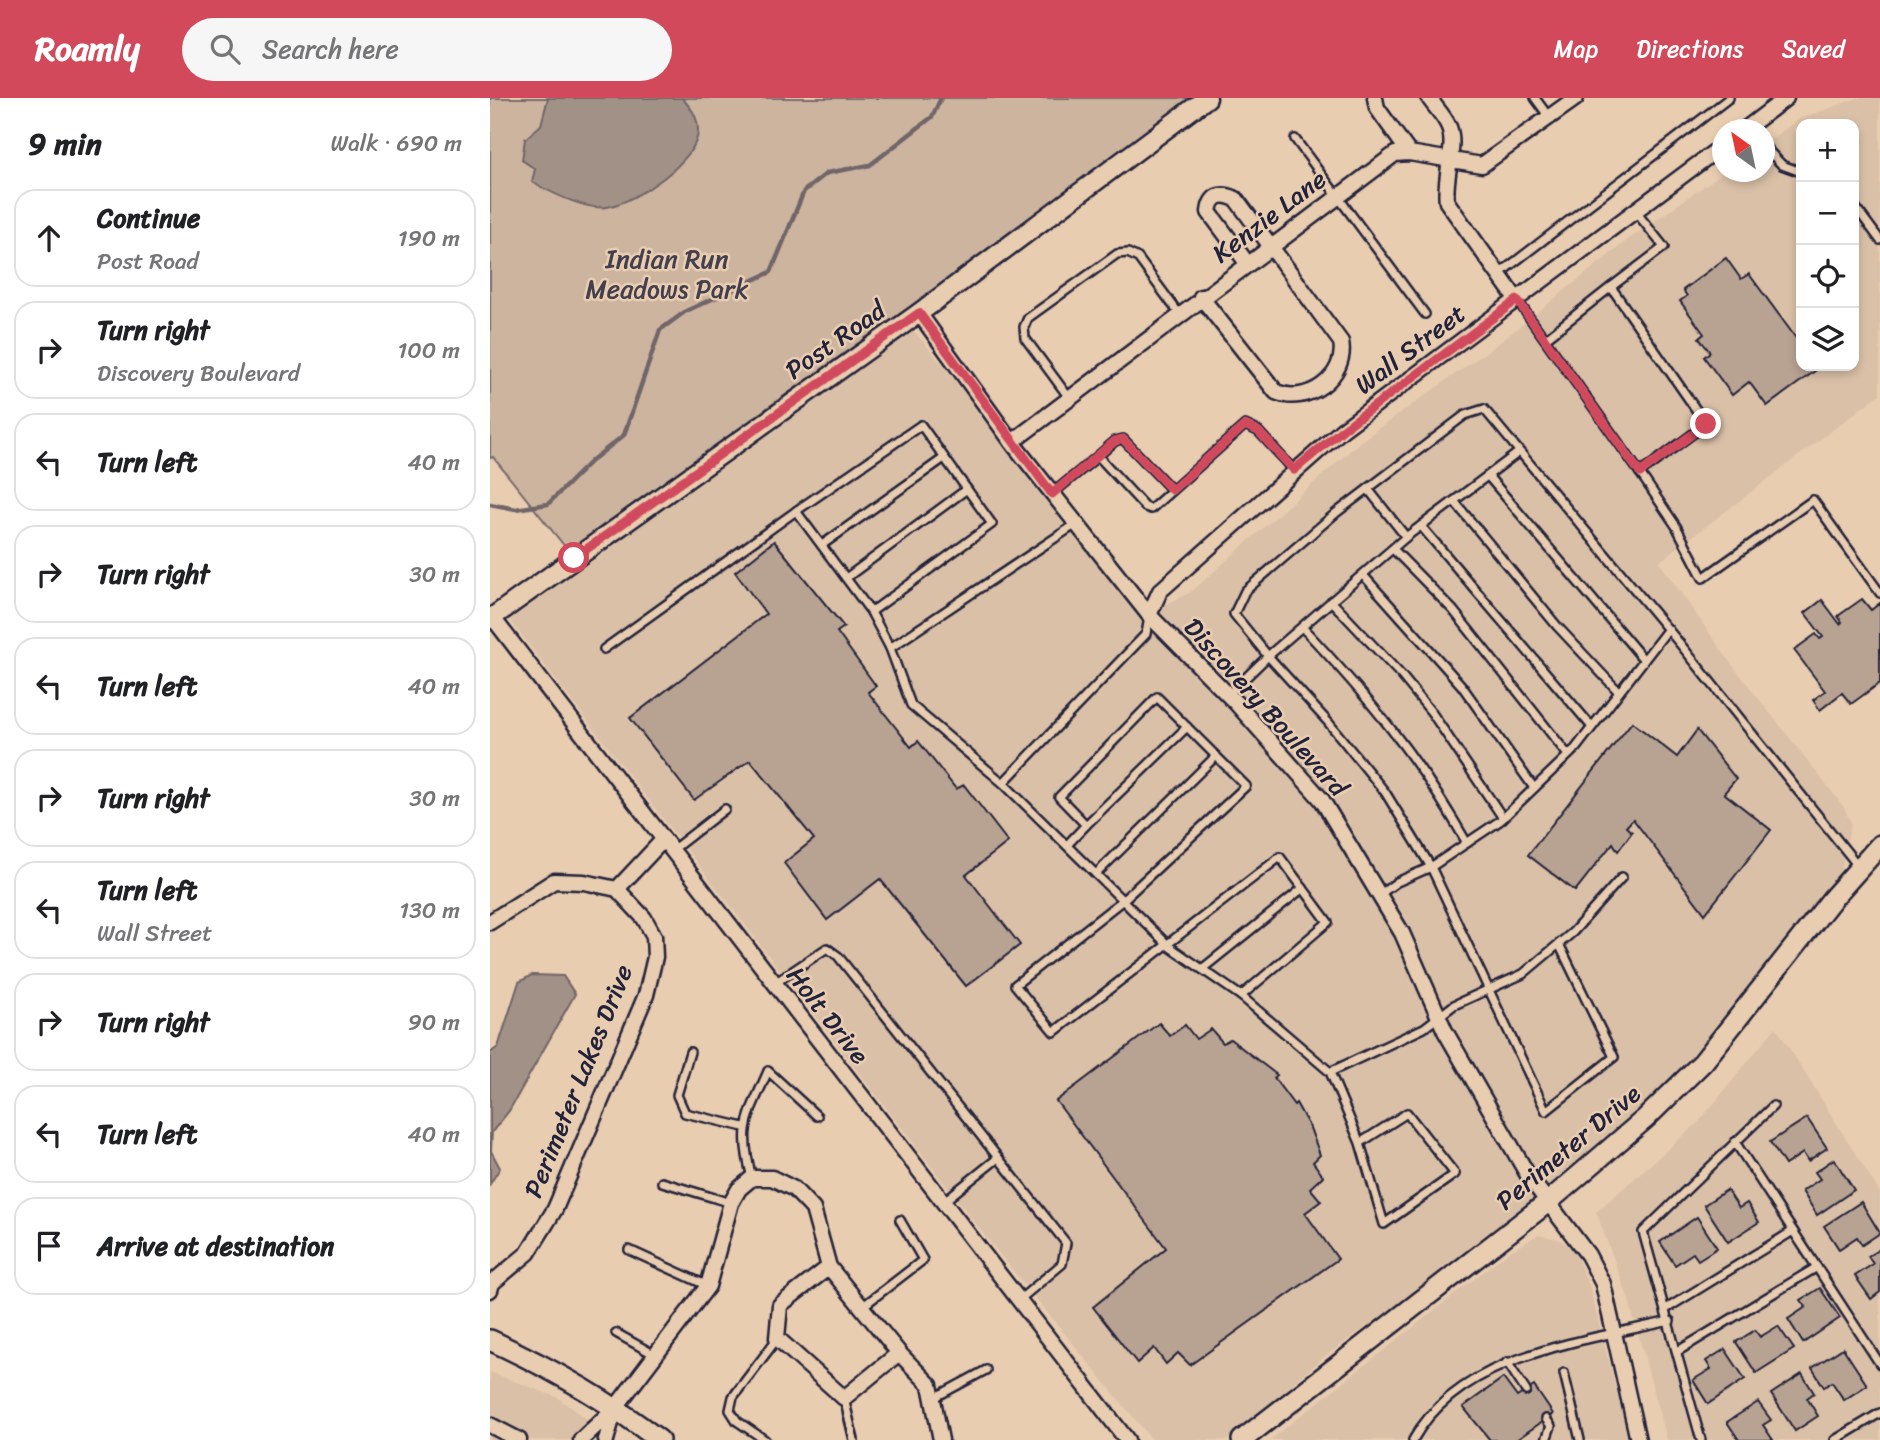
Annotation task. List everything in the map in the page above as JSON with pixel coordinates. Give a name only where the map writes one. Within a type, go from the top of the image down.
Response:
[{"type":"main road","name":"Perimeter Drive","points":[[1242,1440],[1548,1202],[1646,1118],[1703,1062],[1880,845]]},
{"type":"main road","points":[[490,1340],[555,1370],[616,1407],[659,1440]]},
{"type":"street","name":"Post Road","points":[[491,619],[919,313],[1208,98]]},
{"type":"street","points":[[1375,98],[1377,108],[1409,153],[1482,165],[1576,98]]},
{"type":"street","points":[[1429,98],[1449,126],[1452,138],[1444,185],[1447,201],[1517,300]]},
{"type":"street","points":[[1759,119],[1786,98]]},
{"type":"street","name":"Kenzie Lane","points":[[1012,442],[1337,196],[1395,154],[1409,153]]},
{"type":"street","name":"Wall Street","points":[[1149,615],[1160,591],[1342,430],[1712,154]]},
{"type":"street","points":[[1201,297],[1276,392],[1290,398],[1310,394],[1340,367],[1344,355],[1341,342],[1236,199],[1226,194],[1216,196],[1210,202],[1209,212],[1247,264]]},
{"type":"street","name":"Discovery Boulevard","points":[[919,313],[1012,442],[1149,615],[1228,695],[1322,800],[1402,933],[1438,1016],[1529,1177],[1588,1255],[1598,1275],[1638,1440]]},
{"type":"street","name":"Holt Drive","points":[[491,619],[1127,1440]]},
{"type":"street","points":[[490,922],[554,881],[617,889],[666,846]]},
{"type":"street","name":"Perimeter Lakes Drive","points":[[491,1285],[528,1253],[555,1209],[646,995],[655,957],[654,936],[644,918],[617,889]]},
{"type":"street","points":[[581,1440],[616,1407],[708,1286],[731,1203],[739,1189],[752,1178],[772,1178],[794,1189],[813,1209],[829,1268],[899,1353],[930,1385],[941,1440]]},
{"type":"street","points":[[829,1268],[780,1305],[777,1338],[844,1398],[899,1353]]},
{"type":"street","points":[[606,1440],[616,1407]]},
{"type":"street","points":[[490,1425],[519,1440]]},
{"type":"lane","points":[[1535,98],[1550,118]]},
{"type":"lane","points":[[1499,275],[1729,98]]},
{"type":"lane","points":[[1295,139],[1425,314]]},
{"type":"lane","points":[[1775,157],[1782,165],[1796,170]]},
{"type":"lane","points":[[1545,339],[1664,247],[1636,212]]},
{"type":"lane","points":[[1859,212],[1880,240]]},
{"type":"lane","points":[[1070,400],[1026,338],[1024,327],[1028,318],[1117,254],[1128,253],[1138,258],[1181,316]]},
{"type":"lane","points":[[1611,287],[1706,424],[1640,473]]},
{"type":"lane","points":[[1517,300],[1676,526],[1703,578],[1813,500],[1880,593]]},
{"type":"lane","points":[[1559,944],[1614,1057],[1546,1111],[1432,867],[1385,792],[1234,614],[1245,591],[1368,489],[1465,415],[1484,409],[1668,629],[1860,868]]},
{"type":"lane","points":[[604,649],[920,425],[992,524],[871,612]]},
{"type":"lane","points":[[1098,456],[1145,507],[1151,509],[1245,425],[1258,431],[1294,470]]},
{"type":"lane","points":[[1052,494],[1115,441],[1123,439],[1172,490]]},
{"type":"lane","points":[[1228,695],[1268,656],[1406,537],[1519,453]]},
{"type":"lane","points":[[822,545],[944,458]]},
{"type":"lane","points":[[1488,476],[1644,660]]},
{"type":"lane","points":[[846,578],[967,489]]},
{"type":"lane","points":[[1368,489],[1406,537]]},
{"type":"lane","points":[[1454,501],[1557,626],[1619,692]]},
{"type":"lane","points":[[796,511],[871,612],[890,648],[911,705],[1003,783],[1166,943],[1241,996],[1330,1072],[1360,1143],[1384,1224],[1455,1174],[1407,1113],[1360,1143]]},
{"type":"lane","points":[[890,648],[1076,524]]},
{"type":"lane","points":[[1421,526],[1592,727]]},
{"type":"lane","points":[[1392,549],[1453,610],[1568,755]]},
{"type":"lane","points":[[1363,575],[1462,686],[1534,788]]},
{"type":"lane","points":[[1331,601],[1401,675],[1432,713],[1503,818]]},
{"type":"lane","points":[[1003,783],[1146,634],[1149,615]]},
{"type":"lane","points":[[1302,627],[1359,688],[1407,746],[1433,783],[1467,843]]},
{"type":"lane","points":[[1379,895],[1397,882],[1432,867],[1503,818],[1568,755],[1668,629]]},
{"type":"lane","points":[[1086,825],[1059,797],[1157,697],[1245,786],[1123,900],[1015,985],[1054,1032],[1280,857],[1328,922],[1241,996]]},
{"type":"lane","points":[[1067,845],[1187,727]]},
{"type":"lane","points":[[1096,874],[1216,756]]},
{"type":"lane","points":[[666,846],[724,809]]},
{"type":"lane","points":[[1330,1072],[1424,1028],[1454,1004],[1523,974],[1559,944],[1622,877]]},
{"type":"lane","points":[[1202,969],[1303,888]]},
{"type":"lane","points":[[773,985],[827,948],[838,956],[1066,1243],[1062,1264],[1018,1300]]},
{"type":"lane","points":[[690,1052],[677,1095],[685,1113],[744,1127]]},
{"type":"lane","points":[[752,1178],[745,1152],[744,1127],[768,1071],[817,1116]]},
{"type":"lane","points":[[1701,1440],[1670,1321],[1643,1232],[1773,1106]]},
{"type":"lane","points":[[1735,1142],[1880,1364]]},
{"type":"lane","points":[[943,1203],[998,1158]]},
{"type":"lane","points":[[662,1182],[731,1203]]},
{"type":"lane","points":[[861,1307],[923,1260],[900,1220]]},
{"type":"lane","points":[[1666,1309],[1793,1231]]},
{"type":"lane","points":[[629,1250],[708,1286]]},
{"type":"lane","points":[[1678,1352],[1816,1267]]},
{"type":"lane","points":[[1413,1440],[1421,1426],[1438,1408],[1478,1378],[1507,1362],[1670,1321]]},
{"type":"lane","points":[[616,1333],[654,1354]]},
{"type":"lane","points":[[765,1440],[737,1421],[730,1410],[733,1397],[777,1338]]},
{"type":"lane","points":[[1507,1362],[1526,1391]]},
{"type":"lane","points":[[934,1398],[986,1370]]},
{"type":"lane","points":[[1564,1373],[1580,1440]]},
{"type":"lane","points":[[844,1398],[854,1440]]},
{"type":"lane","points":[[1835,1440],[1880,1413]]},
{"type":"lane","points":[[1546,1419],[1551,1426],[1546,1440]]},
{"type":"shaded area","points":[[548,98],[682,98],[697,121],[695,143],[688,155],[663,179],[633,198],[607,207],[579,203],[532,182],[535,169],[522,160],[525,139],[541,125]]},
{"type":"shaded area","points":[[1858,98],[1880,98],[1880,394],[1659,562],[1730,662],[1843,806],[1851,823],[1840,874],[1706,1040],[1654,1096],[1576,1168],[1488,1239],[1324,1357],[1227,1440],[1152,1440],[988,1240],[508,618],[912,329],[978,405],[1128,600],[1163,606],[1191,592],[1361,441],[1499,343],[1629,239],[1712,180],[1775,182],[1775,136],[1796,121],[1796,371],[1859,371],[1859,119],[1799,119]]},
{"type":"shaded area","points":[[532,975],[563,976],[575,994],[509,1111],[492,1132],[491,1151],[500,1168],[490,1184],[490,1053],[498,1047],[519,982]]},
{"type":"shaded area","points":[[1776,1027],[1880,1193],[1880,1440],[1667,1440],[1629,1300],[1596,1212],[1699,1122]]},
{"type":"shaded area","points":[[1538,1235],[1559,1239],[1574,1250],[1589,1285],[1629,1440],[1270,1440],[1507,1253]]},
{"type":"shaded area","points":[[490,1372],[557,1397],[616,1440],[490,1440]]},
{"type":"green space","name":"Indian Run Meadows Park","points":[[490,98],[1187,98],[1194,108],[574,558],[493,457],[490,458]]},
{"type":"building","points":[[1726,258],[1741,279],[1749,274],[1796,338],[1796,371],[1815,371],[1767,406],[1749,382],[1732,395],[1704,357],[1710,352],[1699,338],[1704,334],[1680,301],[1687,296],[1683,290]]},
{"type":"building","points":[[774,541],[844,627],[837,632],[876,686],[868,692],[911,747],[918,741],[956,789],[964,785],[1008,842],[966,875],[1020,945],[966,986],[880,879],[827,920],[784,863],[814,839],[750,760],[694,800],[630,718],[766,614],[735,572]]},
{"type":"building","points":[[1862,599],[1871,610],[1880,603],[1880,683],[1851,704],[1842,693],[1820,710],[1813,700],[1825,691],[1794,650],[1816,634],[1820,639],[1823,637],[1805,613],[1822,600],[1840,624],[1842,622],[1838,616]]},
{"type":"building","points":[[1632,722],[1677,757],[1697,730],[1736,779],[1724,793],[1771,830],[1705,914],[1633,819],[1626,827],[1632,832],[1618,851],[1613,843],[1575,891],[1528,855]]},
{"type":"building","points":[[1159,1023],[1170,1036],[1185,1025],[1196,1039],[1211,1029],[1223,1043],[1230,1039],[1277,1075],[1274,1078],[1294,1105],[1296,1103],[1310,1128],[1320,1155],[1313,1162],[1323,1176],[1310,1188],[1321,1201],[1305,1213],[1338,1259],[1190,1365],[1178,1353],[1166,1364],[1154,1348],[1137,1363],[1093,1307],[1166,1248],[1056,1101]]},
{"type":"building","points":[[1807,1118],[1827,1148],[1808,1161],[1803,1153],[1785,1165],[1770,1142]]},
{"type":"building","points":[[1834,1159],[1854,1190],[1817,1215],[1802,1191],[1820,1179],[1815,1172]]},
{"type":"building","points":[[1727,1190],[1739,1208],[1747,1203],[1759,1222],[1728,1242],[1704,1205]]},
{"type":"building","points":[[1861,1202],[1880,1233],[1862,1245],[1857,1237],[1839,1249],[1824,1226]]},
{"type":"building","points":[[1697,1217],[1717,1248],[1698,1260],[1693,1253],[1675,1265],[1660,1242]]},
{"type":"building","points":[[1880,1249],[1880,1292],[1871,1299],[1855,1276],[1873,1264],[1868,1256]]},
{"type":"building","points":[[1820,1288],[1840,1318],[1803,1343],[1788,1319],[1806,1307],[1801,1300]]},
{"type":"building","points":[[1778,1326],[1794,1349],[1756,1373],[1736,1342],[1755,1330],[1760,1337]]},
{"type":"building","points":[[1843,1348],[1867,1385],[1844,1400],[1832,1382],[1824,1387],[1812,1368]]},
{"type":"building","points":[[1725,1349],[1745,1379],[1708,1404],[1693,1380],[1711,1369],[1706,1361]]},
{"type":"building","points":[[1802,1374],[1814,1393],[1807,1398],[1818,1416],[1795,1431],[1771,1394]]},
{"type":"building","points":[[1503,1378],[1517,1397],[1534,1386],[1553,1414],[1516,1440],[1490,1440],[1463,1407]]},
{"type":"building","points":[[1758,1402],[1771,1420],[1763,1425],[1773,1440],[1739,1440],[1727,1422]]},
{"type":"waterway","points":[[490,504],[516,509],[548,504],[591,461],[624,435],[660,330],[686,311],[771,272],[804,191],[827,173],[870,165],[932,117],[941,98]]},
{"type":"route","points":[[574,558],[919,313],[1052,494],[1115,441],[1123,439],[1172,490],[1245,425],[1258,431],[1294,470],[1342,430],[1517,300],[1640,473],[1706,424]]}]
